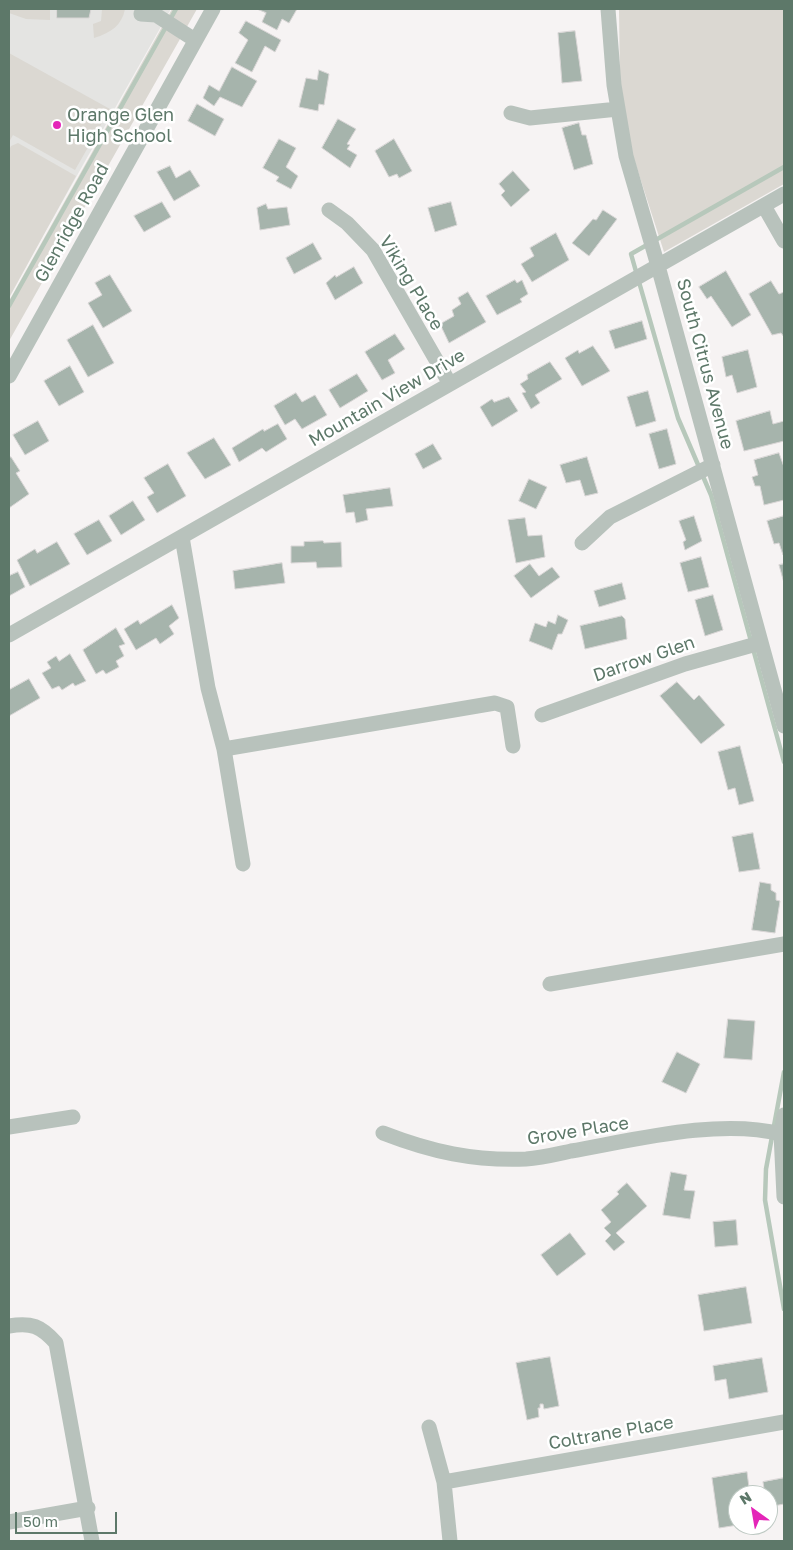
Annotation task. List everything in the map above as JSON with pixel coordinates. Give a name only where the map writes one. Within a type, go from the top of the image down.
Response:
[{"type":"street","name":"Glenridge Road","points":[[9,376],[213,9]]},
{"type":"street","name":"South Citrus Avenue","points":[[608,9],[614,85],[626,156],[784,726]]},
{"type":"street","points":[[141,14],[156,15],[195,40]]},
{"type":"street","points":[[511,113],[530,118],[618,109]]},
{"type":"street","name":"Mountain View Drive","points":[[9,635],[784,194]]},
{"type":"street","points":[[764,206],[784,241]]},
{"type":"street","name":"Viking Place","points":[[329,210],[347,223],[373,250],[450,384]]},
{"type":"street","points":[[582,543],[610,517],[713,465]]},
{"type":"street","points":[[182,537],[208,688],[224,749],[243,864]]},
{"type":"street","name":"Darrow Glen","points":[[542,715],[685,664],[760,643]]},
{"type":"street","points":[[224,749],[495,703],[507,707],[514,746]]},
{"type":"street","points":[[550,984],[784,944]]},
{"type":"street","points":[[784,1115],[781,1134],[784,1197]]},
{"type":"street","points":[[9,1127],[73,1117]]},
{"type":"street","name":"Grove Place","points":[[382,1133],[422,1148],[478,1158],[528,1159],[696,1130],[767,1130],[781,1134]]},
{"type":"street","points":[[9,1326],[23,1324],[44,1329],[56,1343],[88,1508],[92,1541]]},
{"type":"street","name":"Coltrane Place","points":[[444,1482],[784,1422]]},
{"type":"street","points":[[429,1427],[444,1482],[450,1541]]},
{"type":"street","points":[[9,1522],[88,1508]]},
{"type":"shaded area","name":"Orange Glen High School","points":[[9,9],[171,9],[9,296]]},
{"type":"shaded area","points":[[9,9],[50,9],[50,20],[26,19],[9,13]]},
{"type":"shaded area","points":[[102,9],[125,9],[124,15],[115,28],[106,34],[94,38],[93,24],[101,21]]},
{"type":"shaded area","points":[[172,9],[197,9],[9,341],[9,301]]},
{"type":"shaded area","points":[[619,9],[784,9],[784,184],[664,252],[633,156],[620,84]]},
{"type":"shaded area","points":[[9,53],[110,109],[75,170],[13,135],[9,142]]},
{"type":"shaded area","points":[[18,143],[76,176],[9,298],[9,150],[11,146]]},
{"type":"building","points":[[57,9],[91,9],[89,18],[57,18]]},
{"type":"building","points":[[257,9],[297,9],[289,23],[282,19],[277,30],[262,22],[266,13]]},
{"type":"building","points":[[246,21],[281,40],[275,52],[265,46],[252,72],[235,63],[248,40],[239,33]]},
{"type":"building","points":[[575,31],[582,81],[562,83],[558,33]]},
{"type":"building","points":[[232,67],[257,81],[242,107],[220,97],[214,106],[203,98],[209,85],[219,91]]},
{"type":"building","points":[[319,70],[329,74],[324,105],[319,104],[318,111],[299,107],[306,78],[317,80]]},
{"type":"building","points":[[197,104],[224,119],[215,136],[188,121]]},
{"type":"building","points":[[338,119],[356,129],[347,144],[350,145],[347,149],[357,155],[350,168],[322,148]]},
{"type":"building","points":[[579,123],[582,135],[586,135],[593,164],[574,170],[562,128]]},
{"type":"building","points":[[279,139],[296,148],[286,167],[298,176],[291,189],[276,181],[279,177],[263,168]]},
{"type":"building","points":[[394,139],[412,171],[399,178],[397,174],[389,177],[375,151]]},
{"type":"building","points":[[170,166],[176,178],[190,170],[200,186],[174,201],[157,172]]},
{"type":"building","points":[[513,171],[530,190],[511,207],[501,195],[505,191],[499,184]]},
{"type":"building","points":[[162,202],[171,217],[144,232],[134,216]]},
{"type":"building","points":[[451,202],[457,225],[435,232],[428,208]]},
{"type":"building","points":[[266,204],[268,209],[287,207],[290,225],[260,230],[257,208]]},
{"type":"building","points":[[603,210],[617,219],[589,256],[572,243],[593,219],[596,220]]},
{"type":"building","points":[[556,233],[569,260],[532,282],[521,264],[534,256],[530,248]]},
{"type":"building","points":[[313,243],[322,259],[294,274],[286,258]]},
{"type":"building","points":[[354,267],[363,283],[335,300],[326,283],[335,275],[336,277]]},
{"type":"building","points":[[726,271],[751,315],[732,327],[711,296],[707,299],[699,287]]},
{"type":"building","points":[[110,275],[132,311],[103,328],[88,303],[102,295],[95,283]]},
{"type":"building","points":[[515,280],[517,283],[522,280],[528,294],[520,299],[522,302],[497,315],[486,296]]},
{"type":"building","points":[[771,281],[779,294],[784,292],[784,337],[781,333],[772,335],[749,294]]},
{"type":"building","points":[[468,292],[486,322],[449,343],[440,324],[454,316],[452,310],[461,304],[458,298]]},
{"type":"building","points":[[642,321],[647,339],[615,349],[609,331]]},
{"type":"building","points":[[93,325],[114,363],[88,377],[67,340]]},
{"type":"building","points":[[395,334],[405,349],[388,360],[395,373],[382,380],[365,352]]},
{"type":"building","points":[[593,346],[610,371],[582,386],[565,358],[578,350],[579,353]]},
{"type":"building","points":[[748,350],[757,387],[737,393],[732,375],[726,377],[722,357]]},
{"type":"building","points":[[550,362],[562,379],[535,395],[540,403],[531,409],[522,393],[526,392],[520,384],[528,379],[527,375]]},
{"type":"building","points":[[70,366],[84,392],[59,406],[44,381]]},
{"type":"building","points":[[357,374],[368,391],[340,408],[329,390]]},
{"type":"building","points":[[648,391],[656,421],[636,427],[627,397]]},
{"type":"building","points":[[296,393],[302,402],[315,395],[327,415],[302,429],[295,419],[285,425],[274,406]]},
{"type":"building","points":[[509,397],[518,411],[492,427],[480,407],[492,399],[494,402]]},
{"type":"building","points":[[770,411],[773,424],[784,421],[784,441],[744,451],[736,421]]},
{"type":"building","points":[[38,421],[49,441],[25,455],[13,435]]},
{"type":"building","points":[[278,424],[287,439],[266,452],[262,448],[239,462],[232,448],[263,429],[264,431]]},
{"type":"building","points":[[667,429],[676,464],[659,469],[649,434]]},
{"type":"building","points":[[214,438],[231,465],[205,479],[187,453]]},
{"type":"building","points":[[433,444],[442,459],[423,469],[415,454]]},
{"type":"building","points":[[779,453],[784,467],[784,500],[764,505],[760,486],[755,486],[752,477],[758,475],[754,460]]},
{"type":"building","points":[[11,457],[20,471],[16,473],[29,494],[9,508],[9,458]]},
{"type":"building","points":[[587,457],[598,493],[585,496],[580,480],[566,483],[560,465]]},
{"type":"building","points":[[168,464],[186,496],[157,513],[147,497],[154,493],[144,478]]},
{"type":"building","points":[[529,479],[547,487],[536,509],[519,501]]},
{"type":"building","points":[[390,488],[393,506],[366,509],[368,520],[356,523],[354,512],[346,513],[343,495]]},
{"type":"building","points":[[133,501],[145,520],[121,535],[109,516]]},
{"type":"building","points":[[694,516],[702,541],[685,550],[683,542],[686,540],[679,521]]},
{"type":"building","points":[[784,516],[783,555],[779,543],[774,544],[767,521]]},
{"type":"building","points":[[525,518],[528,536],[542,535],[545,557],[516,563],[508,520]]},
{"type":"building","points":[[99,520],[112,541],[87,555],[74,534]]},
{"type":"building","points":[[323,541],[324,543],[341,542],[342,567],[317,568],[316,562],[291,563],[291,546],[304,546],[304,542]]},
{"type":"building","points":[[57,542],[70,564],[30,586],[17,560],[35,549],[37,553]]},
{"type":"building","points":[[701,557],[709,587],[688,592],[680,563]]},
{"type":"building","points":[[282,563],[285,583],[235,589],[233,571]]},
{"type":"building","points":[[530,564],[539,576],[552,567],[560,577],[531,598],[514,576]]},
{"type":"building","points":[[784,564],[784,583],[779,565]]},
{"type":"building","points":[[18,572],[25,587],[9,596],[9,576]]},
{"type":"building","points":[[622,583],[626,599],[599,607],[594,591]]},
{"type":"building","points":[[713,595],[723,630],[705,636],[695,600]]},
{"type":"building","points":[[172,605],[179,618],[169,626],[174,634],[160,644],[156,638],[136,650],[124,629],[138,620],[140,624]]},
{"type":"building","points":[[558,615],[568,620],[562,634],[558,634],[552,650],[529,641],[535,623],[546,627],[548,621],[555,624]]},
{"type":"building","points":[[622,616],[625,619],[627,639],[585,649],[580,626]]},
{"type":"building","points":[[116,628],[125,644],[119,646],[124,656],[116,661],[119,667],[106,674],[103,670],[96,674],[83,650]]},
{"type":"building","points":[[70,654],[86,681],[75,686],[73,683],[62,690],[59,686],[52,689],[42,673],[51,668],[47,662],[56,656],[59,661]]},
{"type":"building","points":[[29,679],[40,698],[9,716],[9,690]]},
{"type":"building","points":[[677,682],[694,700],[699,695],[725,725],[701,744],[660,696]]},
{"type":"building","points":[[740,746],[754,801],[739,805],[735,788],[728,790],[718,752]]},
{"type":"building","points":[[753,833],[760,869],[739,872],[732,837]]},
{"type":"building","points":[[760,882],[771,884],[771,890],[776,893],[776,900],[780,901],[775,933],[752,930]]},
{"type":"building","points":[[728,1019],[755,1021],[752,1060],[724,1058]]},
{"type":"building","points":[[677,1052],[700,1064],[686,1093],[662,1082]]},
{"type":"building","points":[[671,1172],[687,1175],[684,1190],[695,1191],[690,1219],[663,1215]]},
{"type":"building","points":[[627,1183],[647,1206],[616,1233],[625,1242],[614,1251],[605,1241],[611,1235],[604,1228],[611,1222],[601,1210],[619,1194],[617,1192]]},
{"type":"building","points":[[736,1220],[738,1245],[715,1247],[713,1222]]},
{"type":"building","points":[[570,1233],[586,1254],[557,1276],[541,1255]]},
{"type":"building","points":[[746,1287],[752,1323],[704,1331],[698,1295]]},
{"type":"building","points":[[550,1357],[559,1406],[544,1409],[543,1404],[540,1404],[540,1408],[538,1408],[539,1417],[527,1420],[516,1363]]},
{"type":"building","points":[[762,1358],[768,1392],[729,1399],[726,1379],[715,1381],[713,1366]]},
{"type":"building","points":[[747,1472],[749,1485],[728,1485],[728,1527],[719,1528],[712,1478]]},
{"type":"building","points":[[784,1478],[784,1504],[778,1505],[778,1485],[763,1485],[763,1482]]},
{"type":"waterway","points":[[9,306],[176,9]]},
{"type":"waterway","points":[[784,167],[631,254],[678,418],[711,495],[784,762]]},
{"type":"waterway","points":[[784,1072],[766,1169],[765,1200],[784,1309]]},
{"type":"place","name":"Orange Glen High School","points":[[57,125]]}]
